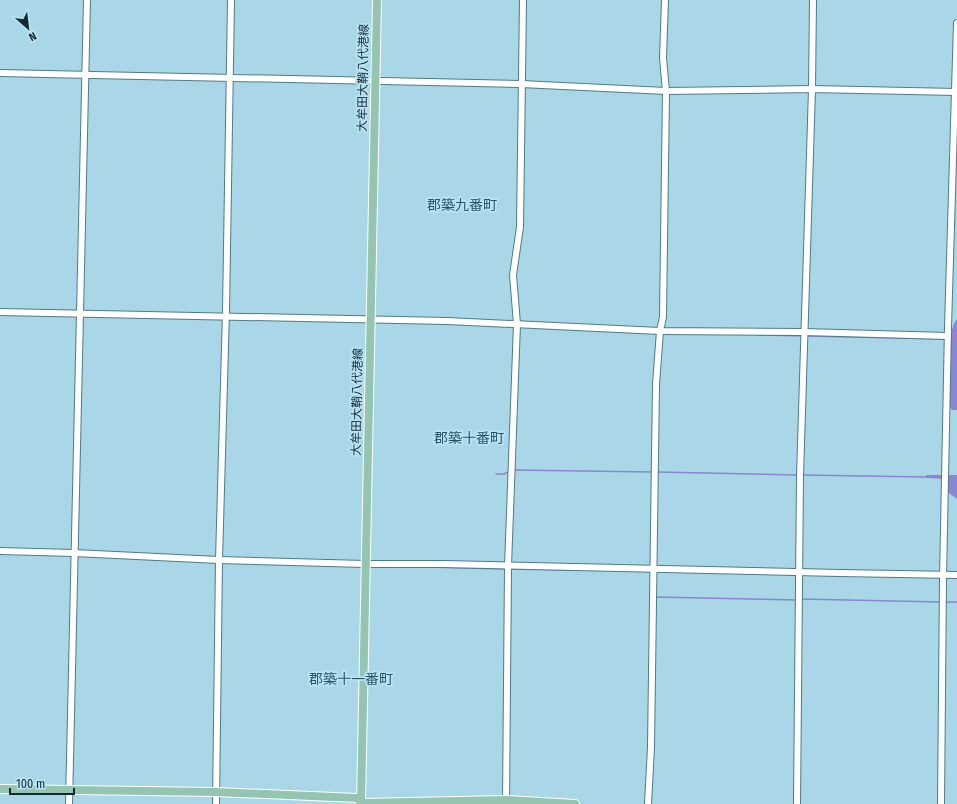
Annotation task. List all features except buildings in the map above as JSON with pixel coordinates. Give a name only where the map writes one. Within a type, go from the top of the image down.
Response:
[{"type":"main road","name":"大牟田大鞘八代港線","points":[[361,803],[377,0]]},
{"type":"main road","points":[[0,790],[216,792],[357,798],[361,803],[506,802],[575,804]]},
{"type":"street","points":[[69,804],[87,0]]},
{"type":"street","points":[[216,804],[219,560],[231,0]]},
{"type":"street","points":[[506,802],[508,566],[517,324],[513,275],[520,227],[523,0]]},
{"type":"street","points":[[648,804],[651,747],[656,384],[660,331],[663,318],[666,91],[663,58],[666,0]]},
{"type":"street","points":[[797,804],[799,574],[813,0]]},
{"type":"street","points":[[941,804],[942,602],[957,22]]},
{"type":"street","points":[[0,73],[521,84],[666,91],[812,89],[956,92]]},
{"type":"street","points":[[0,312],[447,321],[660,331],[948,338]]},
{"type":"street","points":[[0,552],[74,553],[219,560],[365,564],[444,564],[653,571],[943,577],[957,575]]},
{"type":"shaded area","points":[[957,319],[957,410],[952,410],[948,405],[948,360],[951,335],[953,326]]},
{"type":"shaded area","points":[[926,475],[957,475],[957,499],[946,491],[946,479],[926,478]]},
{"type":"waterway","points":[[757,335],[802,336]]},
{"type":"waterway","points":[[805,336],[946,339]]},
{"type":"waterway","points":[[513,470],[653,472]]},
{"type":"waterway","points":[[496,474],[504,474],[510,471]]},
{"type":"waterway","points":[[657,472],[797,475]]},
{"type":"waterway","points":[[801,475],[927,477]]},
{"type":"waterway","points":[[426,567],[506,569]]},
{"type":"waterway","points":[[510,569],[574,570]]},
{"type":"waterway","points":[[788,575],[798,575]]},
{"type":"waterway","points":[[654,597],[797,600]]},
{"type":"waterway","points":[[800,599],[940,602]]},
{"type":"waterway","points":[[944,602],[957,602]]},
{"type":"district","name":"郡築九番町","points":[[462,205]]},
{"type":"district","name":"郡築十番町","points":[[469,438]]},
{"type":"district","name":"郡築十一番町","points":[[351,679]]}]
